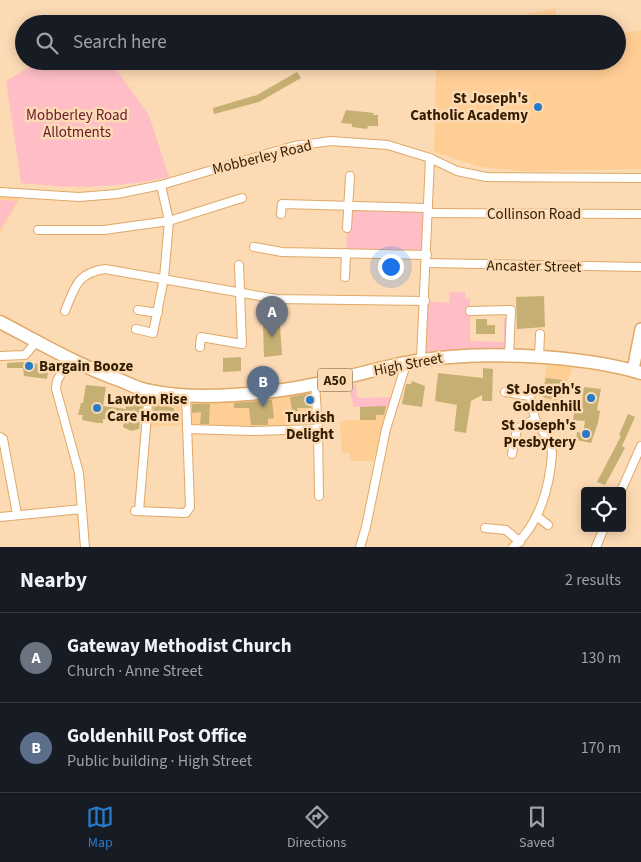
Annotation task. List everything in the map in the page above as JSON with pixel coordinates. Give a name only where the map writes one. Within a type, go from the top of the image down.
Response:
[{"type":"main road","name":"A50","points":[[0,322],[36,342]]},
{"type":"main road","name":"High Street","points":[[36,342],[69,359],[149,391],[186,396],[254,392],[314,384],[421,360],[464,355],[539,357],[637,371]]},
{"type":"street","name":"Mobberley Road","points":[[0,192],[79,197],[117,194],[161,185],[286,148],[331,140],[388,145],[430,158],[457,171],[486,177],[641,178]]},
{"type":"street","points":[[421,360],[427,263],[430,158]]},
{"type":"street","points":[[347,228],[350,176]]},
{"type":"street","points":[[136,329],[152,336],[158,313],[164,278],[169,221],[161,185]]},
{"type":"street","points":[[38,230],[104,230],[169,221],[238,199],[238,210]]},
{"type":"street","name":"Collinson Road","points":[[281,214],[282,204],[428,211],[641,214]]},
{"type":"street","points":[[47,239],[48,230]]},
{"type":"street","points":[[254,247],[282,252],[427,255]]},
{"type":"street","points":[[345,277],[346,253]]},
{"type":"street","name":"Ancaster Street","points":[[427,263],[641,268]]},
{"type":"street","points":[[200,347],[202,337],[242,344],[239,265]]},
{"type":"street","points":[[65,311],[76,284],[83,276],[104,269],[241,291],[276,299],[425,301]]},
{"type":"street","points":[[138,310],[158,313]]},
{"type":"street","points":[[470,311],[511,310],[509,357]]},
{"type":"street","points":[[637,371],[641,329]]},
{"type":"street","points":[[539,357],[540,334]]},
{"type":"street","points":[[0,356],[25,355],[36,342]]},
{"type":"street","points":[[69,359],[57,381],[56,389],[79,473],[85,547]]},
{"type":"street","points":[[360,547],[366,527],[386,428],[406,364]]},
{"type":"street","points":[[314,384],[318,429],[319,496]]},
{"type":"street","points":[[149,391],[137,511],[186,513],[190,507],[186,396]]},
{"type":"street","points":[[485,528],[506,530],[516,544],[538,517],[552,453],[550,443],[535,419],[530,396],[505,392]]},
{"type":"street","points":[[512,454],[517,429],[535,419]]},
{"type":"street","points":[[187,429],[254,431],[318,429]]},
{"type":"street","points":[[0,437],[3,440],[17,514]]},
{"type":"street","points":[[623,487],[640,451]]},
{"type":"street","points":[[0,517],[82,509]]},
{"type":"street","points":[[538,517],[548,525]]},
{"type":"street","points":[[596,547],[602,532]]},
{"type":"shaded area","points":[[556,8],[556,15],[524,15]]},
{"type":"shaded area","name":"St Joseph's Catholic Academy","points":[[641,30],[641,169],[523,171],[481,167],[434,152],[436,70],[626,70],[626,32]]},
{"type":"shaded area","points":[[0,196],[20,198],[0,233]]},
{"type":"shaded area","points":[[547,364],[572,367],[560,406],[540,403]]},
{"type":"shaded area","points":[[312,393],[312,422],[246,429],[191,426],[192,401]]},
{"type":"shaded area","points":[[153,398],[177,401],[180,405],[180,425],[149,427]]},
{"type":"shaded area","points":[[360,407],[390,407],[373,461],[351,461],[350,453],[342,453],[340,423],[345,420],[360,420]]},
{"type":"green space","name":"Mobberley Road Allotments","points":[[24,70],[116,70],[149,115],[169,177],[151,181],[77,187],[21,183],[6,81]]},
{"type":"green space","points":[[0,200],[17,201],[0,230]]},
{"type":"green space","points":[[348,207],[428,208],[427,255],[346,253]]},
{"type":"green space","points":[[450,292],[465,292],[465,299],[470,299],[470,341],[504,342],[504,318],[511,318],[509,354],[421,357],[425,301],[449,303]]},
{"type":"green space","points":[[358,383],[356,384],[357,396],[360,398],[393,397],[390,407],[354,407],[348,386]]},
{"type":"building","points":[[297,72],[301,78],[259,102],[214,114],[213,108],[257,95]]},
{"type":"building","points":[[346,110],[378,115],[378,126],[368,126],[367,129],[341,123]]},
{"type":"building","points":[[544,296],[545,327],[517,329],[516,297]]},
{"type":"building","points":[[476,319],[487,319],[487,325],[495,325],[495,334],[476,334]]},
{"type":"building","points":[[263,325],[280,325],[282,355],[264,357]]},
{"type":"building","points":[[241,357],[241,371],[223,372],[223,358]]},
{"type":"building","points":[[24,362],[49,365],[47,379],[24,376],[23,368],[7,368],[7,363]]},
{"type":"building","points":[[483,368],[493,369],[492,401],[482,401],[482,395],[471,401],[466,433],[454,431],[457,405],[435,401],[438,373],[483,378]]},
{"type":"building","points":[[546,378],[562,380],[557,400],[542,397]]},
{"type":"building","points":[[412,381],[425,386],[422,407],[402,404],[406,384],[411,384]]},
{"type":"building","name":"Lawton Rise Care Home","points":[[86,385],[106,387],[103,406],[126,409],[127,396],[143,398],[139,429],[131,431],[123,427],[124,421],[103,419],[103,423],[97,423],[82,420],[83,415],[78,415],[81,403],[83,403]]},
{"type":"building","name":"St Joseph's Goldenhill","points":[[584,387],[601,389],[597,410],[600,411],[598,423],[591,443],[576,440],[577,432],[583,433],[585,421],[573,420],[575,407],[581,408]]},
{"type":"building","points":[[310,393],[311,408],[297,408],[298,411],[292,411],[290,397]]},
{"type":"building","points":[[154,400],[171,402],[171,408],[174,408],[173,419],[157,418],[157,413],[153,413]]},
{"type":"building","points":[[272,400],[274,418],[268,419],[268,425],[251,425],[249,408],[234,408],[234,403]]},
{"type":"building","points":[[192,404],[210,404],[209,424],[200,424],[201,412],[192,413]]},
{"type":"building","points":[[386,406],[384,415],[376,415],[376,420],[360,420],[360,407]]},
{"type":"building","points":[[628,414],[635,417],[622,446],[625,448],[605,485],[597,482],[621,436],[619,435]]},
{"type":"place","name":"St Joseph's Catholic Academy","points":[[538,107]]},
{"type":"place","name":"Gateway Methodist Church","points":[[272,337]]},
{"type":"place","name":"Bargain Booze","points":[[29,366]]},
{"type":"place","name":"St Joseph's Goldenhill","points":[[591,398]]},
{"type":"place","name":"Turkish Delight","points":[[310,400]]},
{"type":"place","name":"Goldenhill Post Office","points":[[263,407]]},
{"type":"place","name":"Lawton Rise Care Home","points":[[97,408]]},
{"type":"place","name":"St Joseph's Presbytery","points":[[586,434]]}]
